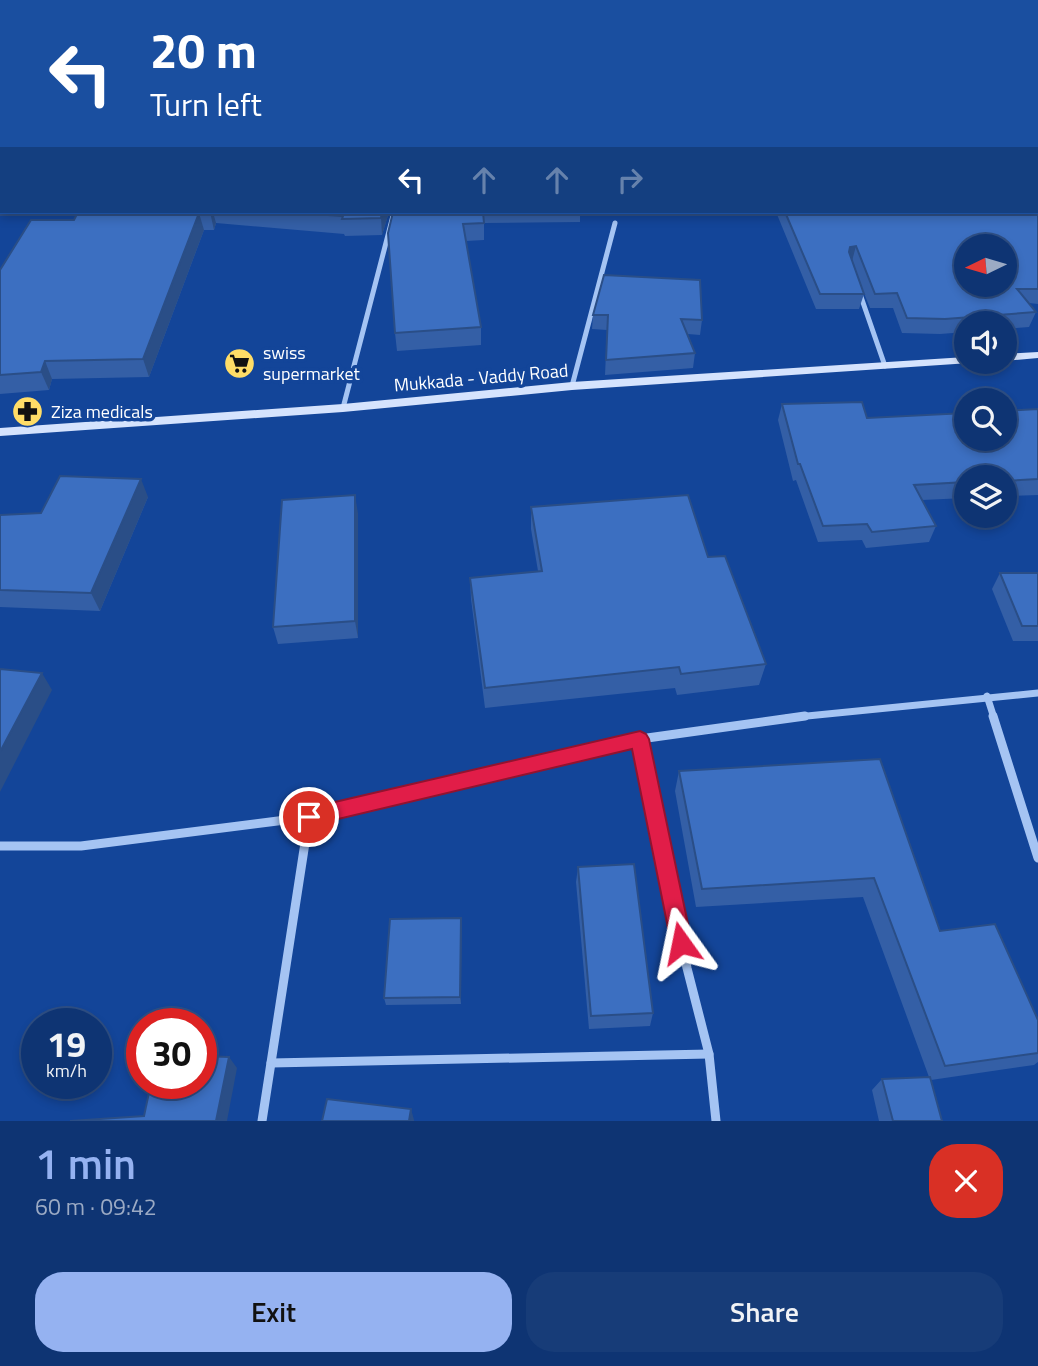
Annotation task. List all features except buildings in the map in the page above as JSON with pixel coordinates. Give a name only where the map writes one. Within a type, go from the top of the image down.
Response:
[{"type":"street","points":[[343,408],[393,214]]},
{"type":"street","points":[[572,386],[615,223]]},
{"type":"street","points":[[855,278],[885,366]]},
{"type":"street","points":[[1017,357],[1038,355]]},
{"type":"street","name":"Mukkada - Vaddy Road","points":[[0,432],[343,408],[572,386],[954,361]]},
{"type":"street","points":[[0,846],[81,846],[309,817],[640,739],[783,718],[1038,693]]},
{"type":"street","points":[[987,696],[1038,858]]},
{"type":"street","points":[[640,739],[687,968],[709,1054],[716,1121]]},
{"type":"street","points":[[262,1121],[309,817]]},
{"type":"street","points":[[271,1063],[709,1054]]},
{"type":"place","name":"swiss supermarket","points":[[240,363]]},
{"type":"place","name":"Ziza medicals","points":[[28,412]]},
{"type":"route","points":[[309,817],[640,739],[681,943]]}]
